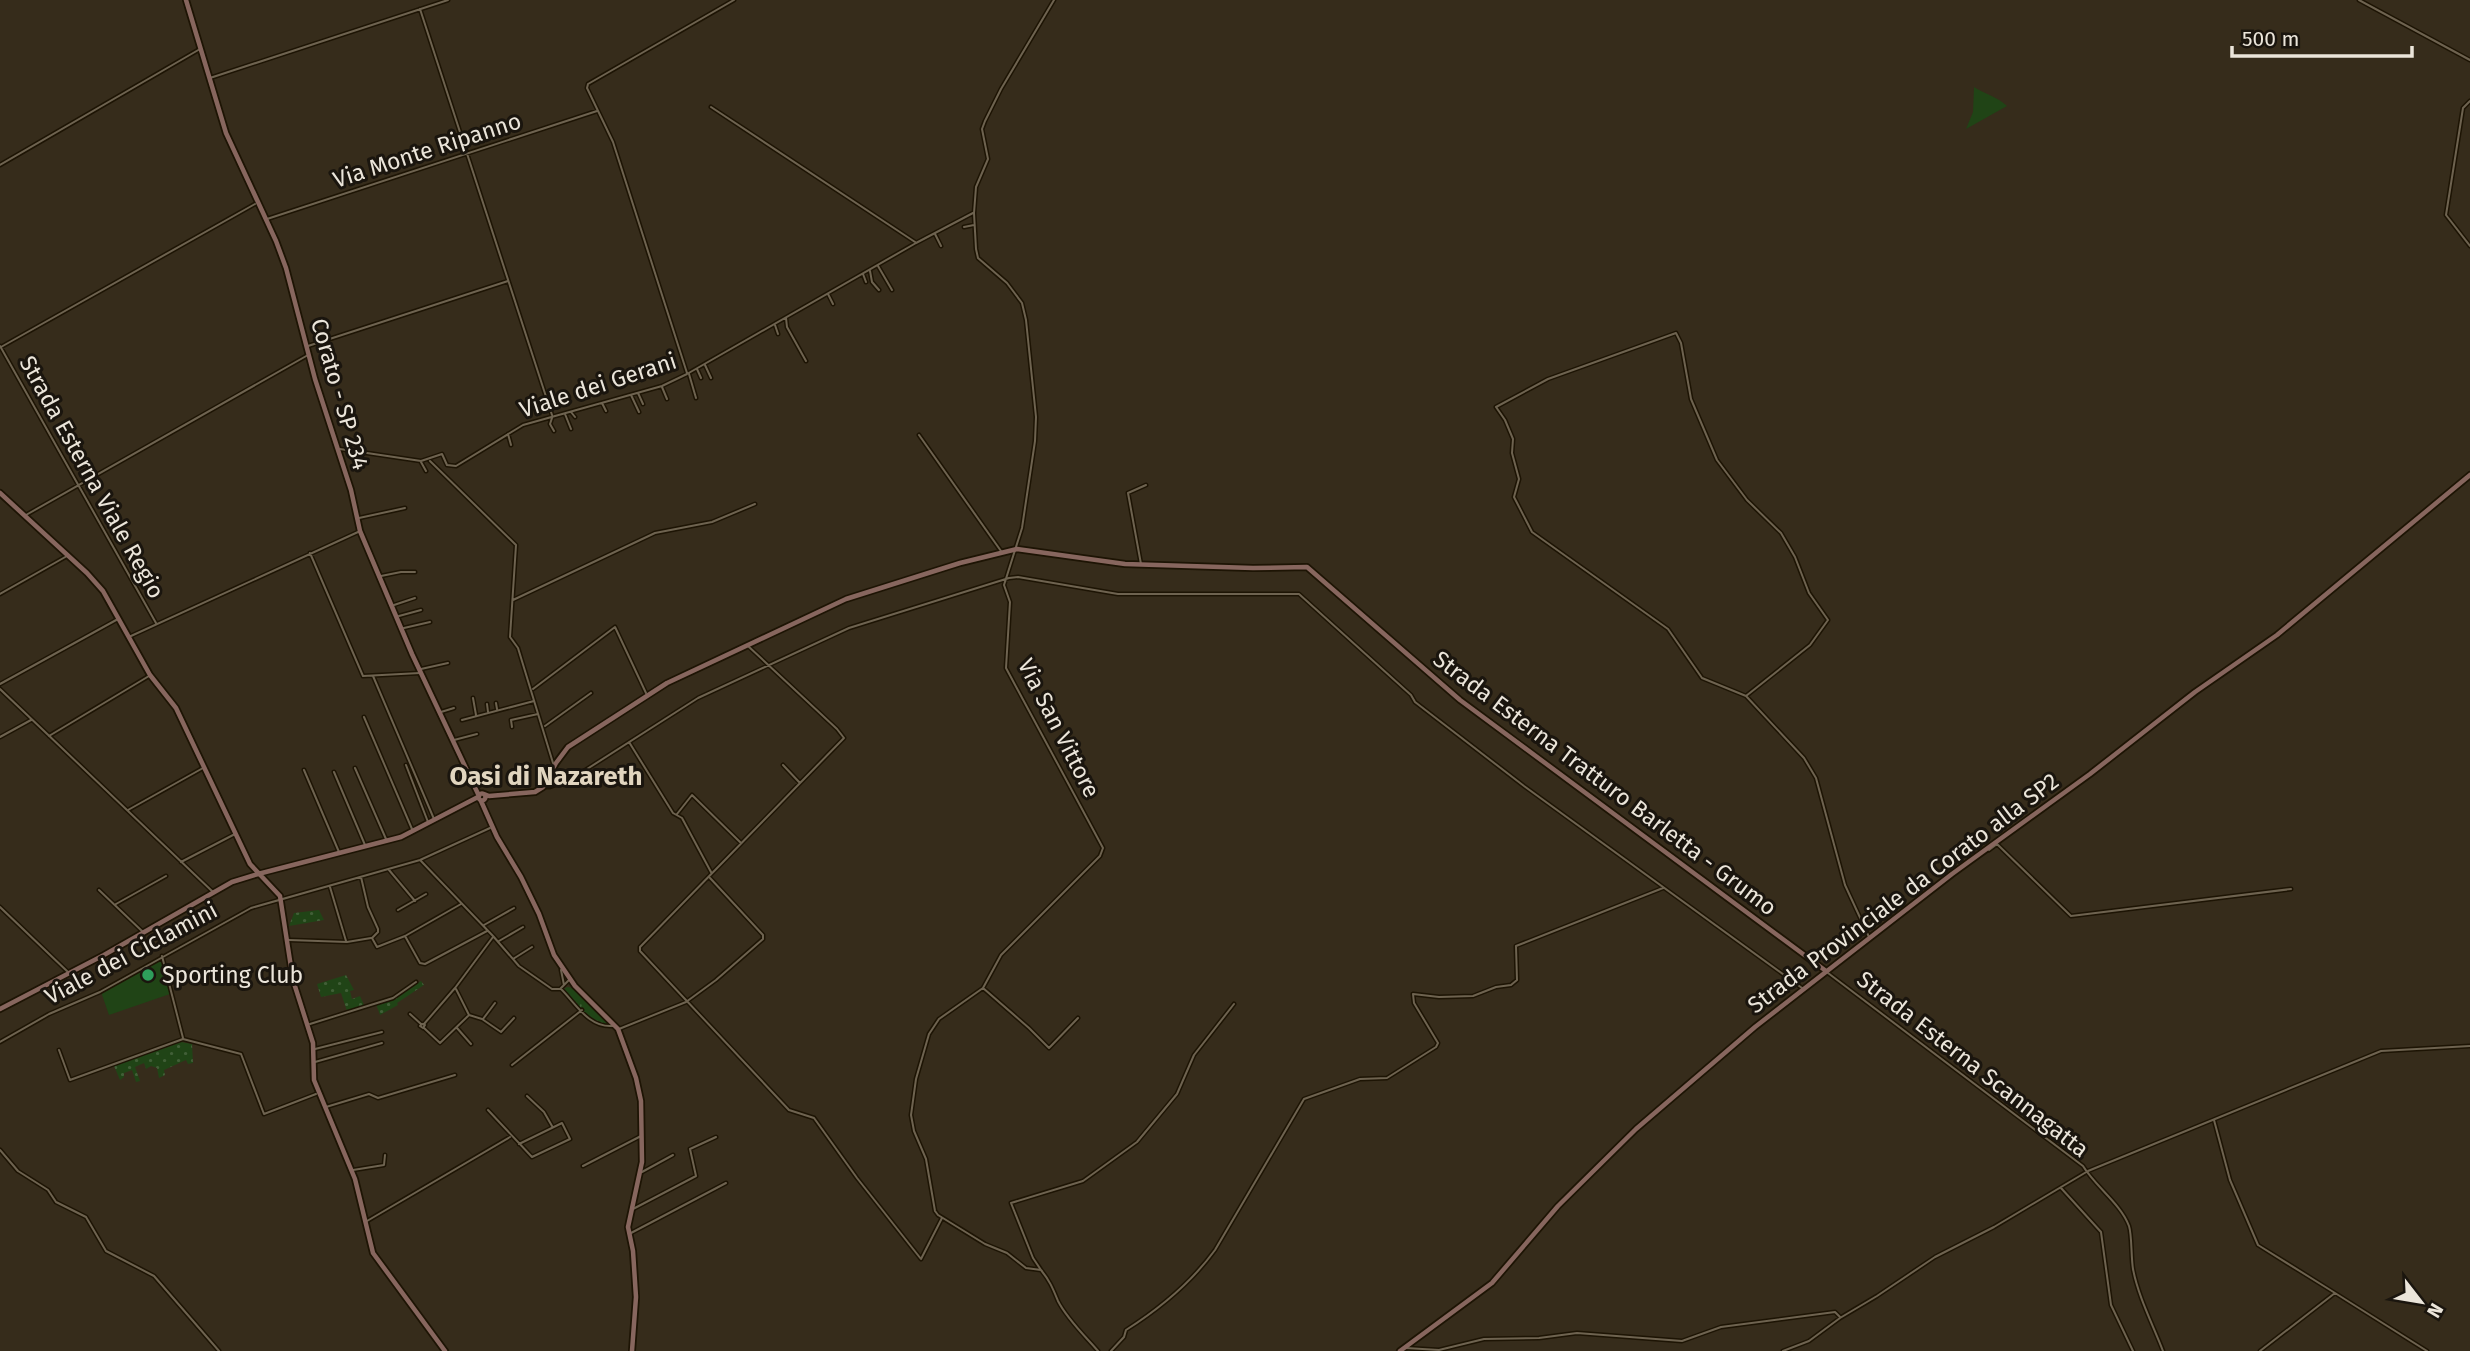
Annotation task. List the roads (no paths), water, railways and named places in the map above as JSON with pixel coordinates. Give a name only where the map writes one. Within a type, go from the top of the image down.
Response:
[{"type":"main road","name":"Corato - SP 234","points":[[186,0],[226,133],[286,268],[309,355],[351,490],[360,531],[420,671],[482,798],[493,827],[521,877],[560,964],[570,980],[616,1028],[636,1078],[641,1101],[642,1136],[641,1172],[628,1227],[633,1251],[635,1297],[632,1351]]},
{"type":"main road","name":"Strada Provinciale da Corato alla SP2","points":[[1403,1349],[1492,1283],[1558,1206],[1636,1129],[1802,988],[2090,774],[2195,692],[2277,635],[2470,475]]},
{"type":"main road","points":[[0,493],[103,591],[150,675],[176,709],[250,864],[281,899],[293,980],[314,1050],[314,1080],[352,1170],[373,1253],[445,1351]]},
{"type":"main road","name":"Strada Esterna Tratturo Barletta - Grumo","points":[[543,788],[568,747],[667,683],[846,599],[960,563],[1017,549],[1142,565],[1307,567],[1460,700],[1826,971]]},
{"type":"main road","points":[[0,1009],[232,883],[387,840],[413,831],[482,798],[535,792],[543,788]]},
{"type":"street","points":[[209,79],[448,0]]},
{"type":"street","points":[[696,398],[613,142],[587,88],[588,84],[734,0]]},
{"type":"street","name":"Via San Vittore","points":[[942,1218],[935,1211],[926,1159],[914,1131],[911,1115],[912,1097],[929,1034],[934,1024],[983,988],[1001,955],[1100,856],[1103,848],[1006,668],[1010,603],[1004,584],[1017,549],[1035,429],[1027,320],[1022,303],[1015,292],[977,256],[974,213],[976,187],[988,159],[982,129],[985,121],[1054,0]]},
{"type":"street","points":[[2359,0],[2470,60]]},
{"type":"street","points":[[420,9],[552,416],[554,431]]},
{"type":"street","points":[[0,165],[201,48]]},
{"type":"street","points":[[2470,101],[2463,108],[2446,215],[2470,246]]},
{"type":"street","points":[[711,107],[916,243]]},
{"type":"street","name":"Via Monte Ripanno","points":[[266,219],[597,111]]},
{"type":"street","points":[[0,347],[258,202]]},
{"type":"street","name":"Viale dei Gerani","points":[[337,449],[421,461],[442,454],[447,465],[456,466],[508,433],[534,421],[662,386],[974,213]]},
{"type":"street","points":[[964,227],[975,225]]},
{"type":"street","points":[[934,233],[941,246]]},
{"type":"street","points":[[906,249],[908,255]]},
{"type":"street","points":[[877,265],[892,290]]},
{"type":"street","points":[[869,270],[872,282],[879,290]]},
{"type":"street","points":[[863,273],[866,282]]},
{"type":"street","points":[[307,346],[508,281]]},
{"type":"street","points":[[828,293],[833,304]]},
{"type":"street","points":[[786,317],[787,327],[806,361]]},
{"type":"street","points":[[775,324],[778,334]]},
{"type":"street","points":[[1746,696],[1810,645],[1828,620],[1810,593],[1795,557],[1781,533],[1747,500],[1717,460],[1691,400],[1681,343],[1676,333],[1548,379],[1496,407],[1505,419],[1513,439],[1512,453],[1519,479],[1514,497],[1532,532],[1668,629],[1702,678],[1746,696],[1804,758],[1816,778],[1845,885],[1869,937]]},
{"type":"street","name":"Strada Esterna Viale Regio","points":[[0,347],[156,623]]},
{"type":"street","points":[[25,516],[309,355]]},
{"type":"street","points":[[704,365],[711,378]]},
{"type":"street","points":[[697,368],[701,378]]},
{"type":"street","points":[[662,386],[667,398]]},
{"type":"street","points":[[637,392],[643,404]]},
{"type":"street","points":[[630,394],[639,412]]},
{"type":"street","points":[[602,402],[606,411]]},
{"type":"street","points":[[571,411],[575,417]]},
{"type":"street","points":[[564,413],[571,429]]},
{"type":"street","points":[[533,417],[534,421]]},
{"type":"street","points":[[508,433],[511,445]]},
{"type":"street","points":[[919,435],[1002,552]]},
{"type":"street","points":[[429,460],[515,541],[510,637],[518,648],[532,689],[554,766]]},
{"type":"street","points":[[421,461],[426,471]]},
{"type":"street","points":[[1142,565],[1128,493],[1146,485]]},
{"type":"street","points":[[512,600],[655,533],[712,522],[755,504]]},
{"type":"street","points":[[358,519],[405,508]]},
{"type":"street","points":[[130,636],[360,531]]},
{"type":"street","points":[[310,553],[363,676],[420,671],[448,663]]},
{"type":"street","points":[[0,594],[68,555]]},
{"type":"street","points":[[380,577],[415,572]]},
{"type":"street","points":[[543,788],[573,778],[698,698],[849,628],[1005,579],[1018,577],[1118,594],[1299,594],[1411,695],[1415,702],[1533,793],[1802,988]]},
{"type":"street","points":[[393,605],[415,597]]},
{"type":"street","points":[[398,617],[421,610]]},
{"type":"street","points":[[0,684],[119,618]]},
{"type":"street","points":[[403,628],[430,622]]},
{"type":"street","points":[[532,689],[615,627],[647,695]]},
{"type":"street","points":[[747,645],[843,736],[843,741],[640,947],[641,953],[789,1110],[814,1118],[921,1259],[942,1218],[985,1244],[1007,1253],[1026,1268],[1041,1270]]},
{"type":"street","points":[[49,736],[150,675]]},
{"type":"street","points":[[373,676],[435,820]]},
{"type":"street","points":[[0,689],[214,893]]},
{"type":"street","points":[[544,726],[591,694]]},
{"type":"street","points":[[473,698],[476,716]]},
{"type":"street","points":[[508,701],[509,708]]},
{"type":"street","points":[[461,720],[535,701]]},
{"type":"street","points":[[496,703],[498,710]]},
{"type":"street","points":[[487,704],[488,713]]},
{"type":"street","points":[[440,713],[454,708]]},
{"type":"street","points":[[512,726],[512,720],[539,713]]},
{"type":"street","points":[[364,717],[413,831]]},
{"type":"street","points":[[0,737],[32,719]]},
{"type":"street","points":[[453,740],[477,734]]},
{"type":"street","points":[[629,741],[673,813],[682,818],[712,874]]},
{"type":"street","points":[[406,765],[429,823]]},
{"type":"street","points":[[783,765],[801,783]]},
{"type":"street","points":[[127,810],[204,767]]},
{"type":"street","points":[[355,768],[387,840]]},
{"type":"street","points":[[304,770],[340,853]]},
{"type":"street","points":[[334,772],[365,846]]},
{"type":"street","points":[[676,814],[692,795],[742,844]]},
{"type":"street","name":"Viale dei Ciclamini","points":[[0,1042],[49,1014],[100,992],[234,915],[420,860],[493,827]]},
{"type":"street","points":[[181,862],[236,834]]},
{"type":"street","points":[[1981,853],[1997,845],[2071,916],[2291,889]]},
{"type":"street","points":[[420,860],[494,936],[512,959],[552,989],[574,987],[584,995]]},
{"type":"street","points":[[388,869],[415,901]]},
{"type":"street","points":[[115,905],[166,876]]},
{"type":"street","points":[[287,940],[347,942],[372,938],[378,929],[368,906],[361,877]]},
{"type":"street","points":[[560,964],[562,987],[597,1026],[616,1028],[686,1002],[716,980],[764,937],[709,877]]},
{"type":"street","points":[[330,886],[347,942]]},
{"type":"street","points":[[1111,1351],[1124,1337],[1126,1330],[1149,1315],[1202,1267],[1304,1099],[1351,1081],[1387,1078],[1436,1047],[1438,1043],[1415,1003],[1413,994],[1439,997],[1473,996],[1511,985],[1517,979],[1516,946],[1665,888]]},
{"type":"street","points":[[99,890],[144,933]]},
{"type":"street","points":[[398,910],[426,894]]},
{"type":"street","points":[[372,938],[377,947],[405,936],[462,904]]},
{"type":"street","points":[[0,907],[70,973]]},
{"type":"street","points":[[483,925],[513,908]]},
{"type":"street","points":[[498,942],[523,927]]},
{"type":"street","points":[[405,936],[420,963],[425,964],[488,931]]},
{"type":"street","points":[[423,1025],[456,988],[494,936]]},
{"type":"street","points":[[512,959],[532,947]]},
{"type":"street","points":[[162,956],[183,1040]]},
{"type":"street","name":"Strada Esterna Scannagatta","points":[[1783,1351],[1809,1341],[1935,1256],[1994,1227],[2086,1172],[2083,1166],[1826,971]]},
{"type":"street","points":[[562,987],[570,980]]},
{"type":"street","points":[[307,1025],[393,998],[416,982]]},
{"type":"street","points":[[456,988],[469,1015],[501,1032],[514,1017]]},
{"type":"street","points":[[983,988],[1049,1048],[1078,1018]]},
{"type":"street","points":[[482,1020],[495,1003]]},
{"type":"street","points":[[1098,1351],[1083,1336],[1058,1301],[1051,1283],[1037,1266],[1011,1203],[1083,1181],[1137,1142],[1177,1094],[1194,1055],[1234,1004]]},
{"type":"street","points":[[512,1065],[582,1010]]},
{"type":"street","points":[[410,1014],[440,1043],[469,1015]]},
{"type":"street","points":[[457,1027],[471,1044]]},
{"type":"street","points":[[314,1050],[382,1032]]},
{"type":"street","points":[[59,1050],[70,1080],[183,1040],[241,1054],[264,1114],[318,1093]]},
{"type":"street","points":[[314,1062],[382,1043]]},
{"type":"street","points":[[2163,1351],[2133,1271],[2130,1228],[2122,1212],[2086,1172],[2381,1051],[2470,1046]]},
{"type":"street","points":[[325,1108],[369,1094],[378,1098],[455,1075]]},
{"type":"street","points":[[527,1096],[544,1112],[552,1127]]},
{"type":"street","points":[[488,1110],[511,1136],[519,1144],[532,1157],[570,1139],[562,1123],[519,1144]]},
{"type":"street","points":[[2214,1120],[2230,1180],[2258,1245],[2427,1351]]},
{"type":"street","points":[[366,1221],[511,1136]]},
{"type":"street","points":[[583,1166],[642,1136]]},
{"type":"street","points":[[632,1209],[696,1177],[690,1149],[716,1137]]},
{"type":"street","points":[[0,1150],[18,1171],[48,1190],[56,1202],[86,1217],[106,1251],[154,1276],[219,1351]]},
{"type":"street","points":[[352,1170],[384,1165],[385,1155]]},
{"type":"street","points":[[641,1172],[673,1155]]},
{"type":"street","points":[[630,1233],[726,1183]]},
{"type":"street","points":[[2061,1187],[2101,1232],[2111,1304],[2133,1351]]},
{"type":"street","points":[[2260,1351],[2335,1293]]},
{"type":"street","points":[[1403,1349],[1439,1350],[1484,1339],[1539,1338],[1577,1333],[1682,1341],[1721,1327],[1835,1312],[1840,1318]]},
{"type":"place","name":"Sporting Club","points":[[148,975]]},
{"type":"district","name":"Oasi di Nazareth","points":[[546,776]]}]
